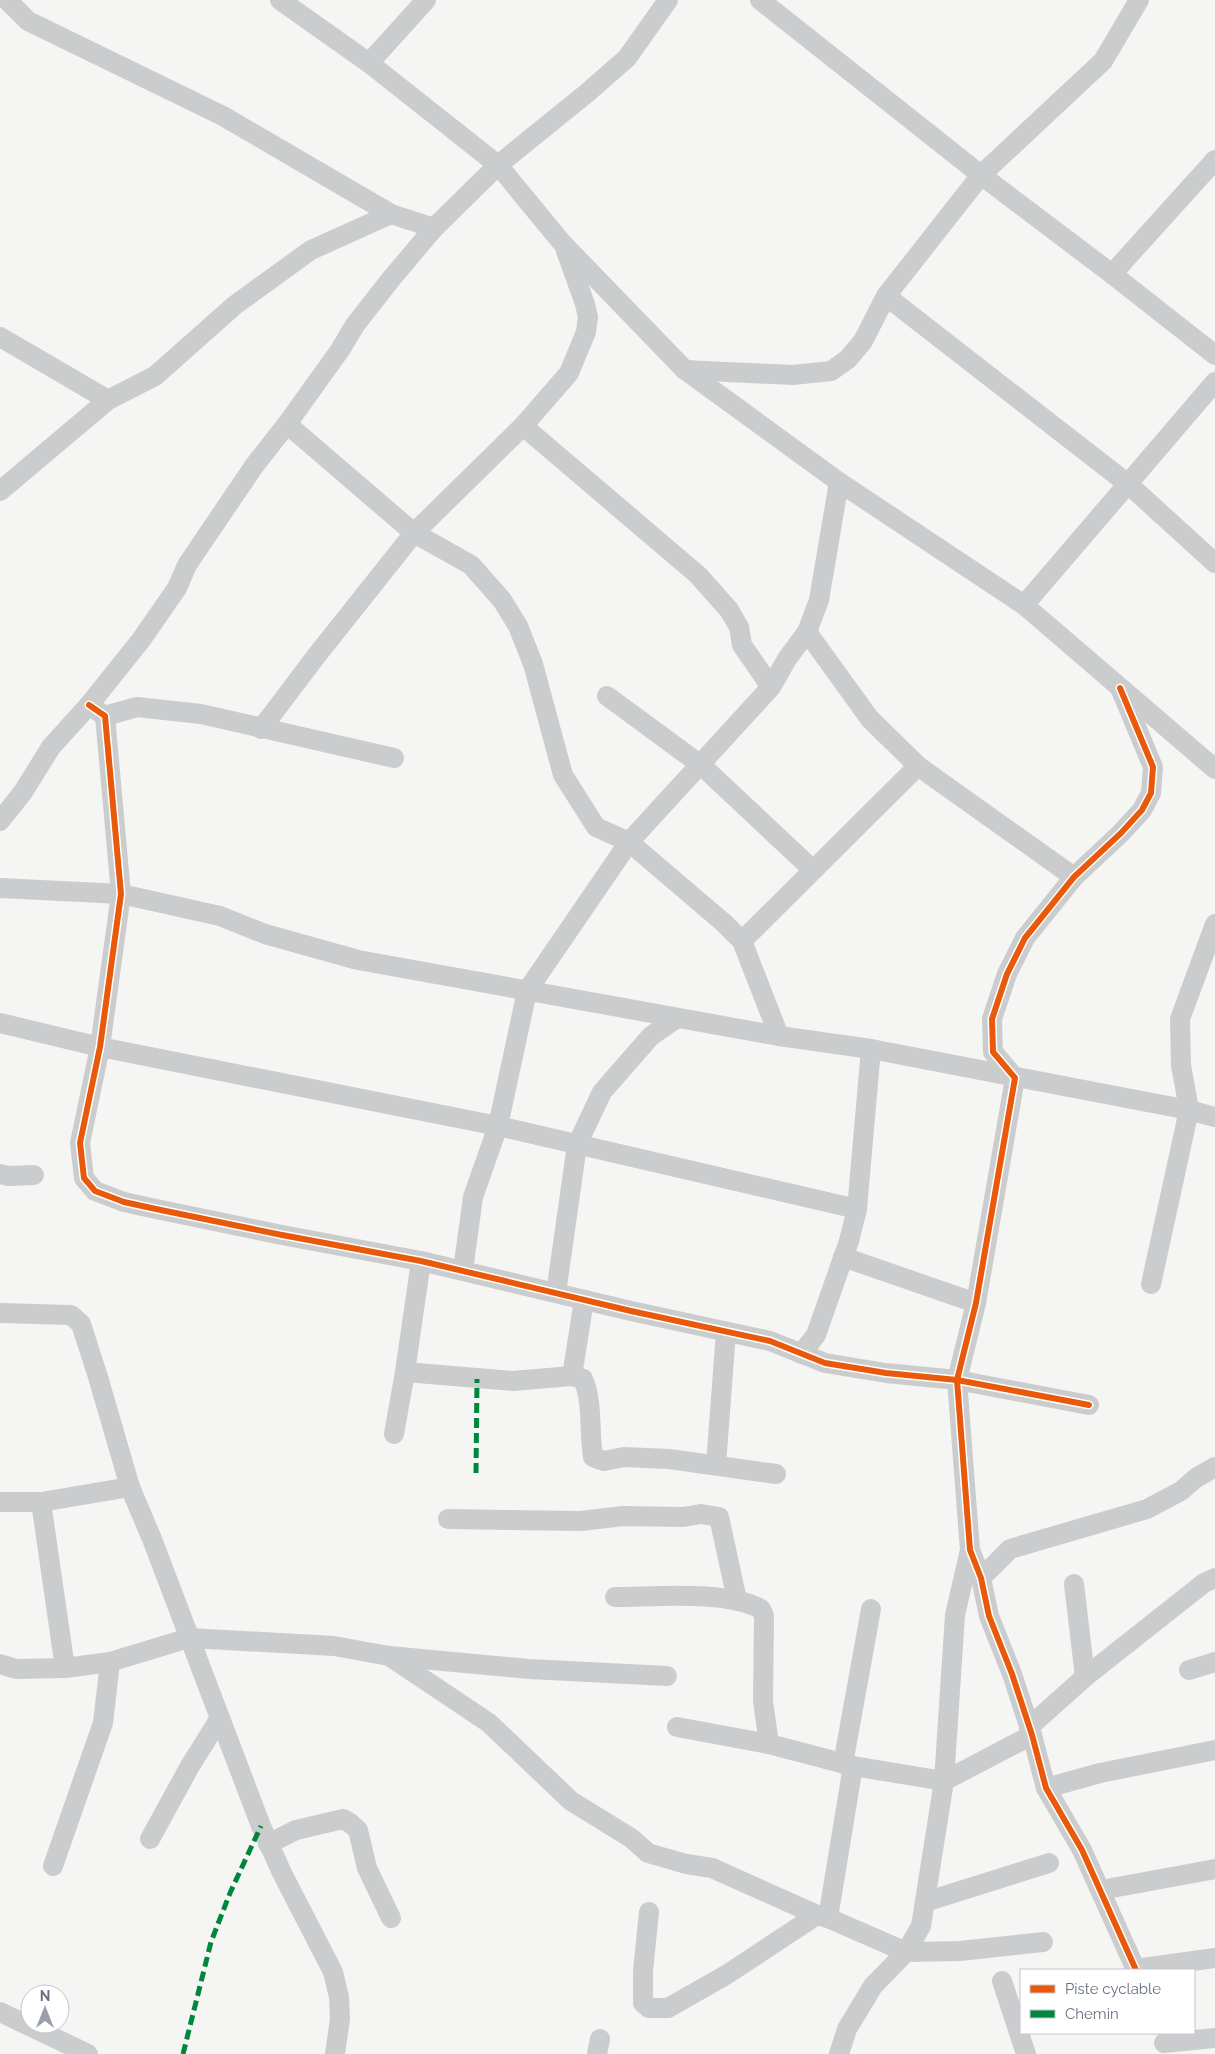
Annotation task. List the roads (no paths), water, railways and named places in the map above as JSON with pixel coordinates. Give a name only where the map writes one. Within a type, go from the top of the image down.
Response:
[{"type":"street","points":[[7,0],[28,20],[223,116],[391,214],[434,228]]},
{"type":"street","points":[[280,0],[369,63],[498,165],[563,244],[685,370],[839,482],[1024,605],[1215,769]]},
{"type":"street","points":[[369,63],[426,0]]},
{"type":"street","points":[[0,821],[23,792],[51,747],[89,705],[141,640],[177,588],[187,565],[254,466],[287,424],[340,350],[355,325],[391,279],[434,228],[498,165],[549,125],[627,58],[668,0]]},
{"type":"street","points":[[760,0],[981,175],[1215,355]]},
{"type":"street","points":[[685,370],[793,375],[831,371],[848,359],[863,341],[886,296],[981,175],[1103,60],[1139,0]]},
{"type":"street","points":[[1112,274],[1215,160]]},
{"type":"street","points":[[0,491],[108,400],[155,376],[234,305],[311,250],[391,214]]},
{"type":"street","points":[[261,729],[317,654],[414,533],[523,426],[568,373],[586,332],[588,317],[563,244]]},
{"type":"street","points":[[886,296],[1128,484],[1215,563]]},
{"type":"street","points":[[0,336],[108,400]]},
{"type":"street","points":[[1024,605],[1215,382]]},
{"type":"street","points":[[287,424],[414,533],[470,565],[502,600],[518,626],[532,664],[563,774],[596,827],[629,842],[724,923],[742,941],[779,1036]]},
{"type":"street","points":[[523,426],[698,575],[729,610],[739,626],[742,645],[771,686]]},
{"type":"street","points":[[463,1270],[473,1197],[498,1126],[527,991],[629,842],[771,686],[787,659],[807,632],[819,600],[839,482]]},
{"type":"street","points":[[807,632],[870,718],[918,766],[1074,877]]},
{"type":"street","points":[[1015,1078],[993,1052],[992,1019],[1007,974],[1025,938],[1074,877],[1142,810],[1150,793],[1153,767],[1120,688]]},
{"type":"street","points":[[607,696],[701,765],[813,870]]},
{"type":"street","points":[[89,705],[105,716]]},
{"type":"street","points":[[105,716],[136,707],[201,714],[394,758]]},
{"type":"street","points":[[105,716],[121,894],[100,1047],[80,1143],[84,1178],[94,1191],[124,1202],[282,1235],[421,1260],[584,1300],[770,1342],[825,1363],[851,1368],[957,1380],[1089,1404]]},
{"type":"street","points":[[742,941],[918,766]]},
{"type":"street","points":[[0,888],[121,894],[220,916],[265,934],[358,960],[779,1036],[871,1049],[1189,1110],[1215,1117]]},
{"type":"street","points":[[1151,1284],[1189,1110],[1181,1065],[1180,1019],[1215,924]]},
{"type":"street","points":[[556,1293],[577,1145],[602,1092],[651,1036],[676,1018]]},
{"type":"street","points":[[0,1023],[100,1047],[498,1126],[857,1209]]},
{"type":"street","points":[[801,1354],[816,1335],[843,1258],[857,1209],[871,1049]]},
{"type":"street","points":[[1015,1078],[976,1303],[957,1380],[970,1550],[980,1578],[989,1616],[1012,1674],[1031,1731],[1046,1788],[1082,1850],[1135,1969]]},
{"type":"street","points":[[0,1174],[8,1176],[34,1175]]},
{"type":"street","points":[[843,1258],[976,1303]]},
{"type":"street","points":[[394,1434],[421,1260]]},
{"type":"street","points":[[572,1376],[584,1300]]},
{"type":"street","points":[[0,1312],[71,1315],[81,1324],[130,1487],[268,1844],[333,1972],[339,1997],[340,2019],[335,2054]]},
{"type":"street","points":[[716,1465],[726,1332]]},
{"type":"street","points":[[405,1372],[513,1382],[572,1376],[583,1379],[588,1390],[593,1457],[604,1460],[624,1456],[669,1459],[776,1474]]},
{"type":"street","points":[[980,1578],[1010,1549],[1148,1509],[1181,1491],[1196,1478],[1215,1467]]},
{"type":"street","points":[[0,1502],[41,1502],[130,1487]]},
{"type":"street","points":[[41,1502],[65,1668]]},
{"type":"street","points":[[448,1519],[581,1521],[623,1516],[682,1516],[701,1514],[719,1517],[737,1600]]},
{"type":"street","points":[[839,2054],[847,2029],[873,1986],[906,1952],[921,1926],[944,1781],[955,1615],[970,1550]]},
{"type":"street","points":[[677,1727],[769,1744],[848,1765],[944,1781],[1031,1731],[1085,1677],[1204,1583],[1215,1578]]},
{"type":"street","points":[[1074,1584],[1085,1677]]},
{"type":"street","points":[[615,1597],[697,1597],[737,1600],[761,1609],[764,1616],[763,1701],[769,1744]]},
{"type":"street","points":[[649,1912],[643,1971],[643,2004],[649,2008],[668,2008],[822,1917],[848,1765],[871,1609]]},
{"type":"street","points":[[0,1664],[16,1669],[65,1668],[110,1662],[189,1638],[334,1646],[388,1656],[529,1669],[667,1676]]},
{"type":"street","points":[[388,1656],[489,1723],[571,1801],[631,1838],[648,1853],[686,1864],[712,1868],[906,1952],[960,1951],[1043,1942]]},
{"type":"street","points":[[53,1866],[103,1723],[110,1662]]},
{"type":"street","points":[[1189,1670],[1215,1662]]},
{"type":"street","points":[[150,1839],[190,1766],[220,1718]]},
{"type":"street","points":[[1046,1788],[1100,1773],[1215,1750]]},
{"type":"street","points":[[268,1844],[296,1830],[342,1819],[350,1823],[358,1830],[367,1868],[391,1918]]},
{"type":"street","points":[[924,1902],[1049,1863]]},
{"type":"street","points":[[1101,1890],[1215,1869]]},
{"type":"street","points":[[1142,1969],[1215,1958]]},
{"type":"street","points":[[1002,1981],[1026,2054]]},
{"type":"street","points":[[0,2012],[88,2054]]},
{"type":"street","points":[[1164,2043],[1215,2038]]}]
